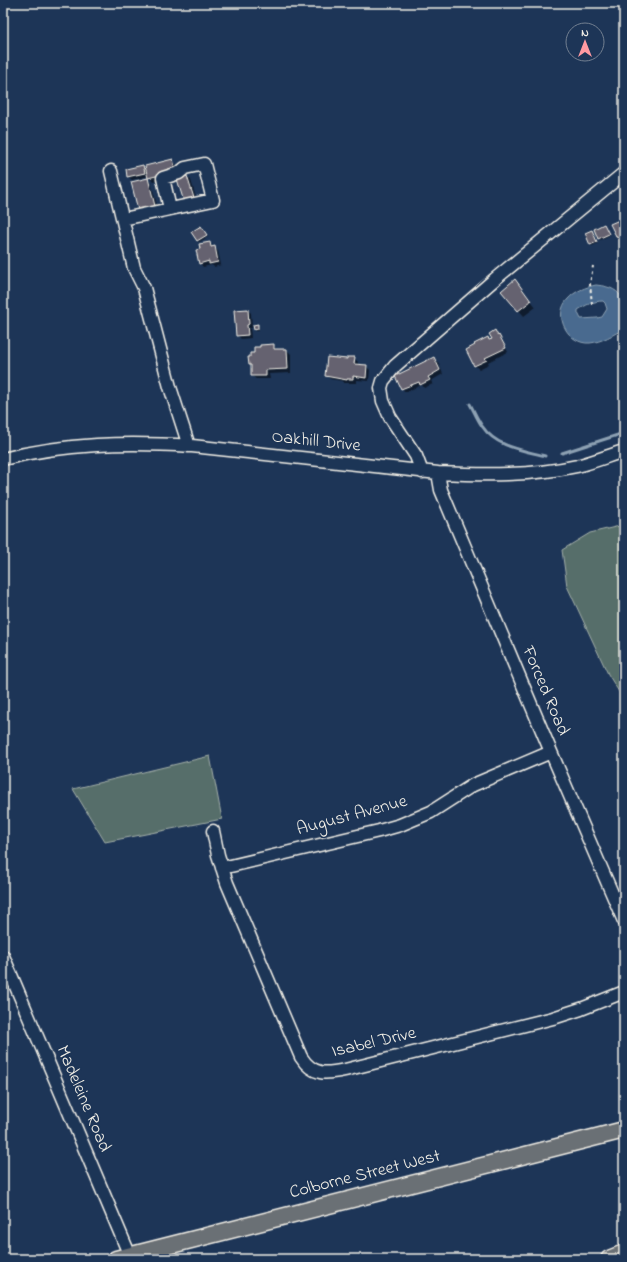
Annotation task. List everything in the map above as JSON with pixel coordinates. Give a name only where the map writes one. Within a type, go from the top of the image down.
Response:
[{"type":"main road","name":"Colborne Street West","points":[[123,1257],[624,1130]]},
{"type":"main road","points":[[609,1259],[624,1253]]},
{"type":"street","points":[[123,219],[213,200],[204,164],[185,168],[163,178],[170,209]]},
{"type":"street","points":[[111,171],[134,268],[144,288],[170,387],[189,446]]},
{"type":"street","points":[[422,472],[416,456],[385,408],[381,388],[386,376],[495,279],[624,173]]},
{"type":"street","name":"Oakhill Drive","points":[[3,459],[39,451],[82,446],[126,444],[189,446],[438,474],[507,474],[547,471],[590,462],[624,451]]},
{"type":"street","name":"Forced Road","points":[[438,474],[441,490],[624,921]]},
{"type":"street","name":"August Avenue","points":[[222,868],[400,825],[431,812],[482,781],[551,752]]},
{"type":"street","name":"Isabel Drive","points":[[213,831],[222,868],[301,1057],[305,1064],[321,1073],[332,1073],[345,1070],[546,1019],[581,1009],[624,992]]},
{"type":"street","name":"Madeleine Road","points":[[3,956],[123,1257]]},
{"type":"path","points":[[592,304],[590,284],[593,266]]},
{"type":"green space","points":[[624,525],[624,700],[608,674],[567,586],[562,550],[590,533]]},
{"type":"green space","points":[[210,756],[222,819],[105,842],[73,789]]},
{"type":"water","points":[[596,285],[613,289],[622,298],[624,328],[603,340],[590,343],[575,339],[569,334],[562,320],[562,313],[563,306],[571,296]],"holes":[[[599,301],[603,301],[607,309],[602,317],[581,319],[578,310]]]},
{"type":"building","points":[[173,159],[176,171],[148,178],[145,166]]},
{"type":"building","points":[[143,165],[145,173],[127,177],[126,169]]},
{"type":"building","points":[[187,176],[194,198],[184,202],[177,179]]},
{"type":"building","points":[[148,178],[155,206],[138,210],[131,182]]},
{"type":"building","points":[[624,218],[624,235],[617,238],[610,224]]},
{"type":"building","points":[[604,224],[609,234],[598,239],[594,229]]},
{"type":"building","points":[[201,226],[207,235],[197,241],[191,232]]},
{"type":"building","points":[[592,230],[597,242],[590,245],[585,233]]},
{"type":"building","points":[[210,242],[211,247],[215,246],[218,262],[209,264],[209,261],[199,264],[196,250],[200,249],[199,244]]},
{"type":"building","points":[[515,279],[531,301],[518,311],[501,291]]},
{"type":"building","points":[[248,309],[248,335],[236,336],[234,310]]},
{"type":"building","points":[[258,324],[258,329],[254,330],[253,325]]},
{"type":"building","points":[[495,330],[506,348],[485,358],[487,360],[474,366],[466,350],[488,337],[489,340],[492,339],[489,334]]},
{"type":"building","points":[[274,344],[274,349],[287,349],[288,369],[266,370],[266,376],[251,376],[251,365],[249,365],[248,357],[250,357],[250,353],[254,353],[254,347]]},
{"type":"building","points":[[327,357],[347,359],[347,357],[355,357],[354,364],[367,365],[366,378],[353,376],[353,379],[347,380],[325,376]]},
{"type":"building","points":[[434,357],[440,370],[428,377],[430,380],[420,385],[419,382],[401,389],[395,376]]},
{"type":"waterway","points":[[470,404],[482,426],[495,439],[510,447],[545,456]]},
{"type":"waterway","points":[[562,453],[624,433]]}]
